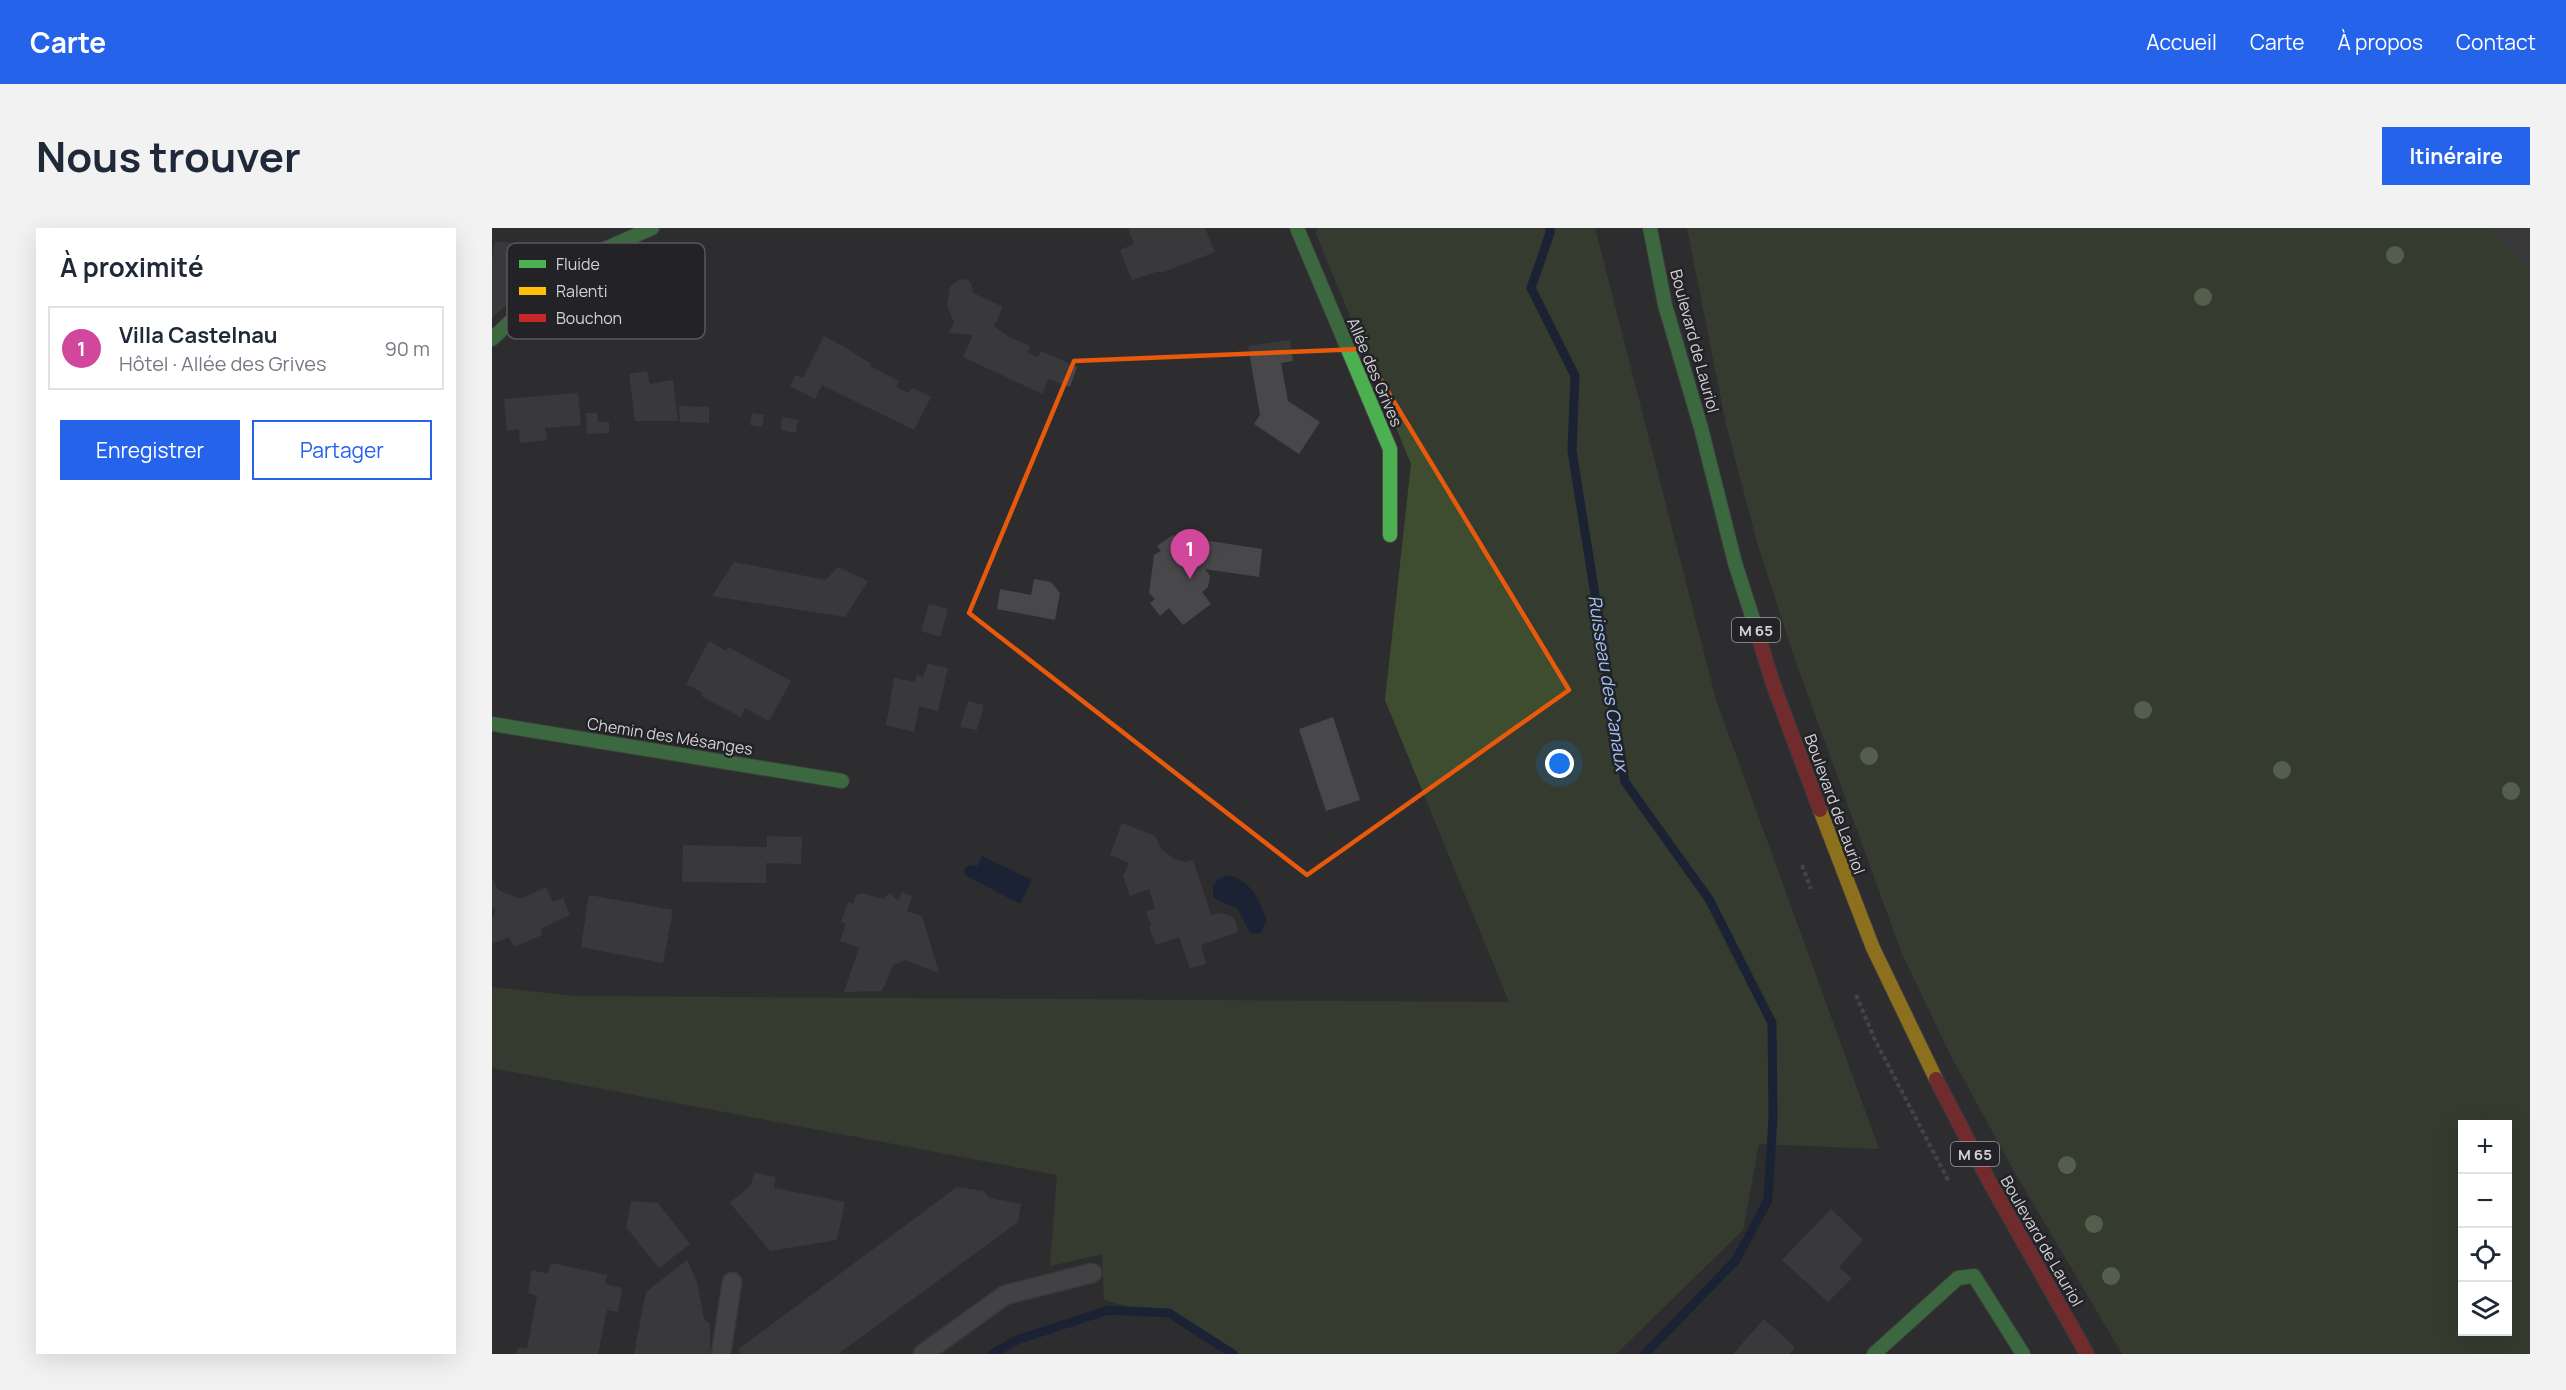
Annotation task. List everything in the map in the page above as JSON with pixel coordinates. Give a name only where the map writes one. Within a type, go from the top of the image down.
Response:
[{"type":"main road","points":[[618,243],[652,228]]},
{"type":"main road","name":"Allée des Grives","points":[[1297,228],[1390,449],[1390,535]]},
{"type":"main road","name":"Boulevard de Lauriol","points":[[1650,228],[1665,305],[1701,428],[1735,563],[1773,684],[1845,881],[1873,948],[1929,1065],[1989,1180],[2087,1354]]},
{"type":"main road","points":[[492,339],[507,325]]},
{"type":"main road","name":"Chemin des Mésanges","points":[[492,724],[842,781]]},
{"type":"main road","points":[[1874,1354],[1958,1278],[1974,1276],[2023,1354]]},
{"type":"lane","points":[[923,1354],[1005,1295],[1092,1273]]},
{"type":"lane","points":[[721,1354],[732,1282]]},
{"type":"highlighted area","points":[[1362,349],[1569,690],[1307,875],[969,613],[1074,361]]},
{"type":"green space","points":[[1317,228],[1595,228],[1716,700],[1879,1149],[1759,1144],[1743,1230],[1616,1354],[1227,1354],[1165,1316],[1104,1300],[1102,1254],[1050,1266],[1057,1175],[492,1068],[492,987],[574,996],[1509,1002],[1385,700],[1411,464],[1316,234]]},
{"type":"green space","points":[[1687,228],[2530,228],[2530,1354],[2122,1354],[2014,1171],[1951,1056],[1902,954],[1793,654],[1757,542],[1726,424]]},
{"type":"water","points":[[982,856],[1032,880],[1020,904],[965,875],[964,869],[969,865],[977,866]]},
{"type":"water","points":[[1229,875],[1244,882],[1254,892],[1267,920],[1260,934],[1250,933],[1238,909],[1213,898],[1213,885],[1220,878]]},
{"type":"building","points":[[1128,228],[1205,228],[1215,252],[1161,273],[1159,271],[1132,280],[1120,250],[1134,244]]},
{"type":"building","points":[[2492,228],[2530,228],[2530,269]]},
{"type":"building","points":[[495,241],[513,243],[507,243],[507,304],[492,318],[492,260]]},
{"type":"building","points":[[960,279],[971,283],[973,293],[1003,307],[994,326],[1009,337],[1030,346],[1028,353],[1038,357],[1041,351],[1077,367],[1070,387],[1048,379],[1042,394],[963,357],[973,335],[949,333],[954,322],[947,305],[950,287]]},
{"type":"building","points":[[824,336],[871,364],[870,366],[899,381],[896,387],[909,393],[912,388],[931,397],[914,430],[822,385],[815,399],[790,386],[796,375],[803,378]]},
{"type":"building","points":[[1290,340],[1293,361],[1281,363],[1288,401],[1320,422],[1299,454],[1254,424],[1260,415],[1248,346]]},
{"type":"building","points":[[647,371],[650,384],[673,380],[678,421],[635,421],[629,374]]},
{"type":"building","points":[[578,393],[581,425],[545,428],[547,440],[520,443],[519,429],[507,431],[504,399]]},
{"type":"building","points":[[679,406],[709,407],[709,423],[680,422]]},
{"type":"building","points":[[586,413],[597,413],[598,422],[609,422],[609,433],[587,434]]},
{"type":"building","points":[[752,413],[764,415],[762,427],[750,425]]},
{"type":"building","points":[[782,417],[798,420],[796,433],[781,430]]},
{"type":"building","points":[[1173,535],[1177,540],[1183,537],[1262,549],[1259,577],[1205,569],[1210,576],[1208,587],[1202,592],[1211,604],[1183,625],[1169,608],[1160,616],[1150,603],[1155,599],[1149,593],[1154,555],[1161,551],[1157,546]]},
{"type":"building","points":[[734,562],[826,580],[838,567],[868,581],[845,617],[712,596]]},
{"type":"building","points":[[1034,579],[1051,582],[1060,593],[1055,620],[997,609],[1000,589],[1031,595]]},
{"type":"building","points":[[929,604],[948,609],[940,637],[921,631]]},
{"type":"building","points":[[709,641],[726,651],[728,647],[791,681],[769,721],[745,708],[741,717],[701,696],[703,693],[686,684]]},
{"type":"building","points":[[928,664],[948,668],[938,711],[919,706],[914,732],[886,725],[894,678],[915,682],[917,675],[923,677]]},
{"type":"building","points":[[968,701],[984,705],[977,730],[960,727]]},
{"type":"building","points":[[1333,717],[1360,800],[1326,811],[1299,729]]},
{"type":"building","points":[[1122,823],[1155,836],[1161,849],[1176,860],[1185,862],[1193,860],[1211,915],[1223,913],[1232,917],[1236,922],[1238,932],[1201,945],[1206,964],[1190,968],[1179,937],[1156,945],[1146,912],[1155,908],[1149,889],[1130,896],[1123,876],[1129,863],[1110,855]]},
{"type":"building","points":[[767,836],[802,837],[801,864],[766,863],[766,883],[682,882],[683,845],[767,847]]},
{"type":"building","points":[[492,877],[498,890],[520,899],[546,887],[553,902],[563,898],[570,915],[540,929],[542,935],[514,947],[509,937],[492,944],[492,919],[496,910],[492,908]]},
{"type":"building","points":[[902,892],[912,896],[907,911],[922,916],[939,973],[905,960],[893,965],[882,991],[844,992],[859,948],[840,941],[846,924],[841,922],[848,902],[853,904],[856,895],[862,893],[883,899],[890,893],[898,901]]},
{"type":"building","points":[[589,895],[673,910],[663,963],[581,947]]},
{"type":"building","points":[[754,1173],[776,1177],[774,1188],[845,1202],[837,1240],[770,1251],[730,1203],[751,1185]]},
{"type":"building","points":[[957,1187],[984,1191],[989,1198],[1021,1204],[1018,1222],[838,1354],[739,1354],[740,1348]]},
{"type":"building","points":[[631,1201],[658,1203],[690,1244],[659,1268],[626,1227]]},
{"type":"building","points":[[1831,1209],[1863,1240],[1839,1267],[1852,1278],[1828,1302],[1782,1260]]},
{"type":"building","points":[[687,1260],[697,1282],[704,1319],[710,1324],[710,1354],[634,1354],[646,1292]]},
{"type":"building","points":[[551,1263],[607,1275],[605,1284],[622,1288],[618,1312],[607,1310],[598,1354],[516,1354],[518,1347],[527,1349],[537,1296],[528,1293],[532,1270],[548,1274]]},
{"type":"building","points":[[1764,1319],[1795,1347],[1790,1354],[1733,1354]]},
{"type":"waterway","name":"Ruisseau des Canaux","points":[[1550,228],[1531,288],[1575,376],[1572,451],[1625,782],[1709,899],[1772,1023],[1773,1117],[1768,1200],[1736,1260],[1645,1354]]},
{"type":"waterway","name":"Ruisseau des Canaux","points":[[992,1354],[1017,1340],[1108,1310],[1169,1313],[1233,1354]]},
{"type":"traffic: fast","points":[[618,243],[652,228]]},
{"type":"traffic: fast","points":[[1297,228],[1390,449],[1390,535]]},
{"type":"traffic: fast","points":[[1650,228],[1665,305],[1701,428],[1735,563],[1759,638]]},
{"type":"traffic: fast","points":[[492,339],[507,325]]},
{"type":"traffic: fast","points":[[492,724],[842,781]]},
{"type":"traffic: fast","points":[[1874,1354],[1958,1278],[1974,1276],[2023,1354]]},
{"type":"traffic: slow","points":[[1820,810],[1873,948],[1936,1079]]},
{"type":"traffic: jam","points":[[1759,638],[1773,684],[1820,810]]},
{"type":"traffic: jam","points":[[1936,1079],[1989,1181],[2087,1354]]},
{"type":"place","name":"Villa Castelnau","points":[[1190,579]]}]
